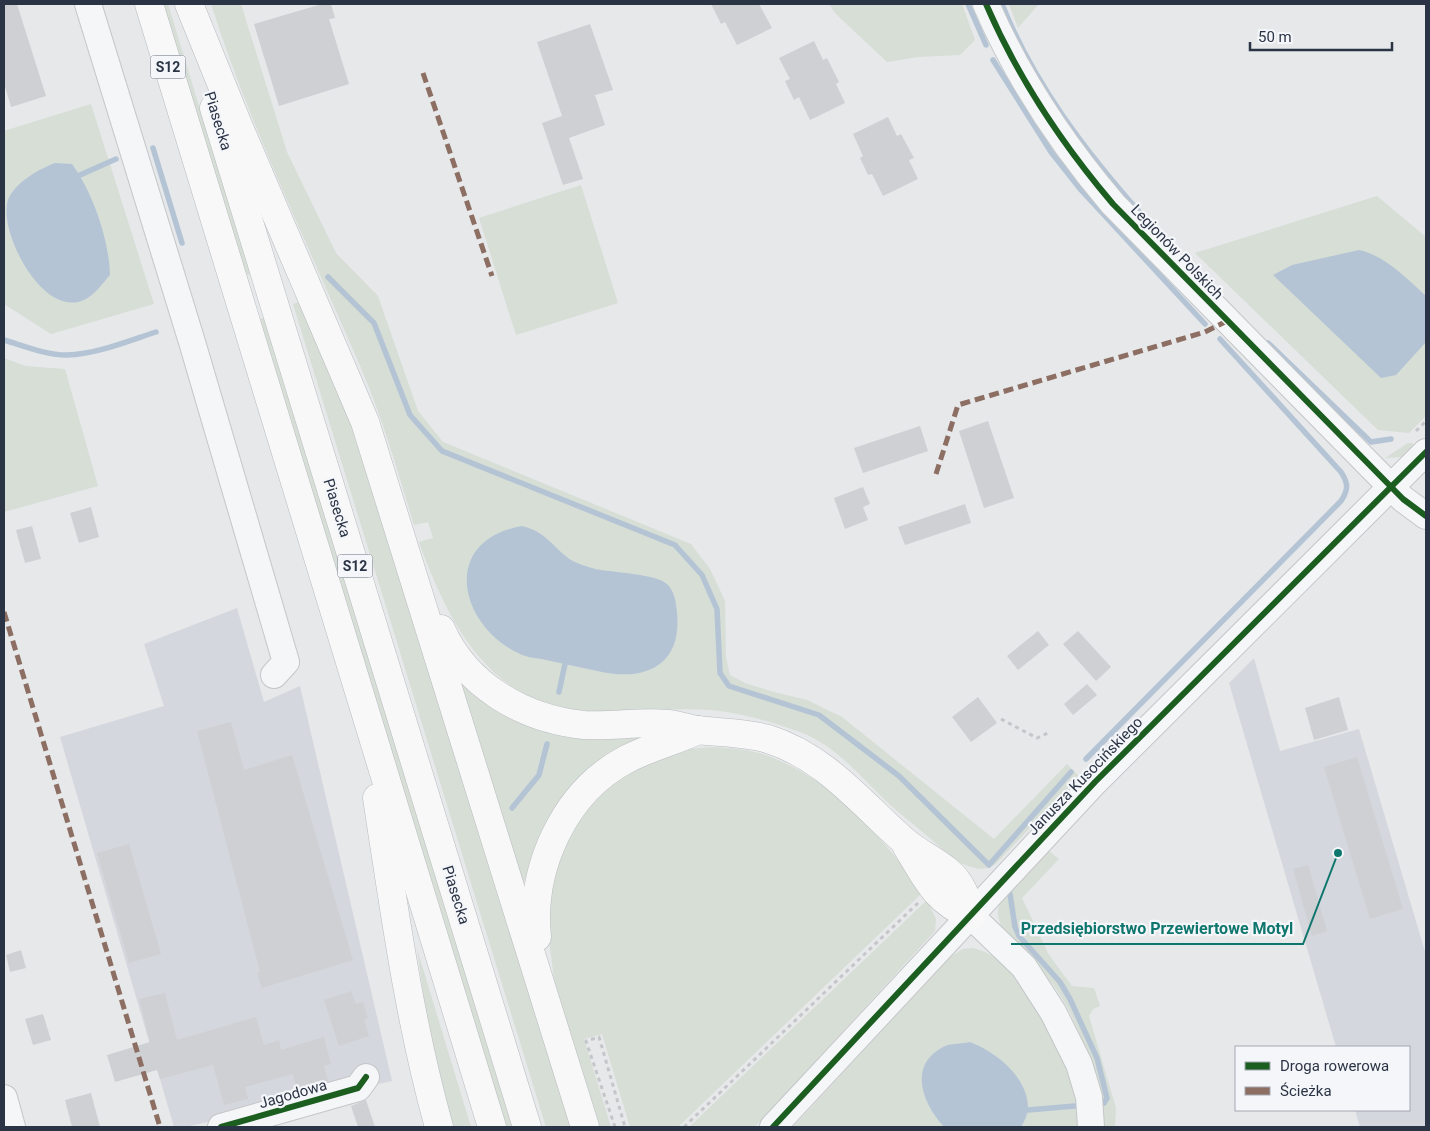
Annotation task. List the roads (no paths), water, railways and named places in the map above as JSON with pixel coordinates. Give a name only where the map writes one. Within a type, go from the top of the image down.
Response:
[{"type":"highway","name":"S12","points":[[149,4],[492,1127]]},
{"type":"highway","name":"Piasecka","points":[[182,4],[527,1127]]},
{"type":"highway","points":[[189,4],[238,125],[362,414],[542,982],[585,1127]]},
{"type":"highway","points":[[406,550],[449,646],[485,686],[507,702],[529,712],[584,725],[667,724],[698,730],[747,734],[769,740],[808,757],[856,794],[904,841],[952,875],[963,890],[971,916]]},
{"type":"highway","points":[[362,700],[398,930],[425,1076],[439,1127]]},
{"type":"highway","points":[[542,982],[534,914],[539,880],[558,829],[591,785],[609,770],[649,749],[698,730]]},
{"type":"highway","points":[[904,841],[933,889],[951,907],[971,916]]},
{"type":"street","points":[[88,4],[192,342],[286,662],[274,675]]},
{"type":"street","name":"Legionów Polskich","points":[[986,4],[1014,64],[1031,93],[1058,136],[1094,182],[1135,228],[1391,487],[1426,516]]},
{"type":"street","name":"Janusza Kusocińskiego","points":[[773,1127],[1095,782],[1391,487],[1419,444]]},
{"type":"street","points":[[971,916],[1024,967],[1053,1012],[1079,1064],[1089,1097],[1091,1127]]},
{"type":"street","name":"Jagodowa","points":[[221,1127],[358,1088],[366,1077]]},
{"type":"street","points":[[4,1098],[12,1127]]},
{"type":"water","points":[[55,163],[72,164],[80,176],[99,217],[109,261],[110,275],[99,288],[86,299],[71,303],[56,298],[41,287],[29,272],[11,236],[7,218],[9,197],[19,184],[41,169]]},
{"type":"water","points":[[1359,250],[1387,262],[1426,296],[1426,342],[1396,375],[1381,378],[1273,275],[1292,265]]},
{"type":"water","points":[[522,526],[538,532],[564,555],[578,563],[600,570],[654,578],[668,585],[676,602],[677,631],[674,645],[667,656],[658,665],[647,671],[633,674],[618,674],[526,656],[499,641],[483,624],[472,605],[467,585],[469,566],[478,548],[496,535]]},
{"type":"water","points":[[970,1042],[1000,1059],[1017,1076],[1023,1086],[1028,1108],[1021,1127],[944,1127],[936,1118],[925,1097],[922,1086],[925,1064],[932,1055],[943,1047]]},
{"type":"waterway","points":[[968,4],[986,45]]},
{"type":"waterway","points":[[1002,4],[1029,61],[1045,89],[1101,167],[1142,215]]},
{"type":"waterway","points":[[993,60],[1051,152],[1081,190],[1205,324]]},
{"type":"waterway","points":[[153,148],[182,243]]},
{"type":"waterway","points":[[80,175],[116,159]]},
{"type":"waterway","points":[[328,277],[374,323],[410,415],[442,451],[675,545],[702,575],[717,609],[720,673],[729,686],[819,715],[899,776],[989,865],[1071,772]]},
{"type":"waterway","points":[[4,340],[43,352],[67,355],[101,350],[156,332]]},
{"type":"waterway","points":[[1086,759],[1341,501],[1345,493],[1346,483],[1341,472],[1220,339]]},
{"type":"waterway","points":[[1268,343],[1371,442],[1391,439]]},
{"type":"waterway","points":[[559,692],[565,664]]},
{"type":"waterway","points":[[512,808],[539,775],[547,744]]},
{"type":"waterway","points":[[1010,894],[1015,927],[1019,936],[1060,982],[1070,999],[1097,1058],[1107,1098],[1104,1103]]},
{"type":"waterway","points":[[1028,1110],[1075,1106]]},
{"type":"place","name":"Przedsiębiorstwo Przewiertowe Motyl","points":[[1338,853]]}]
